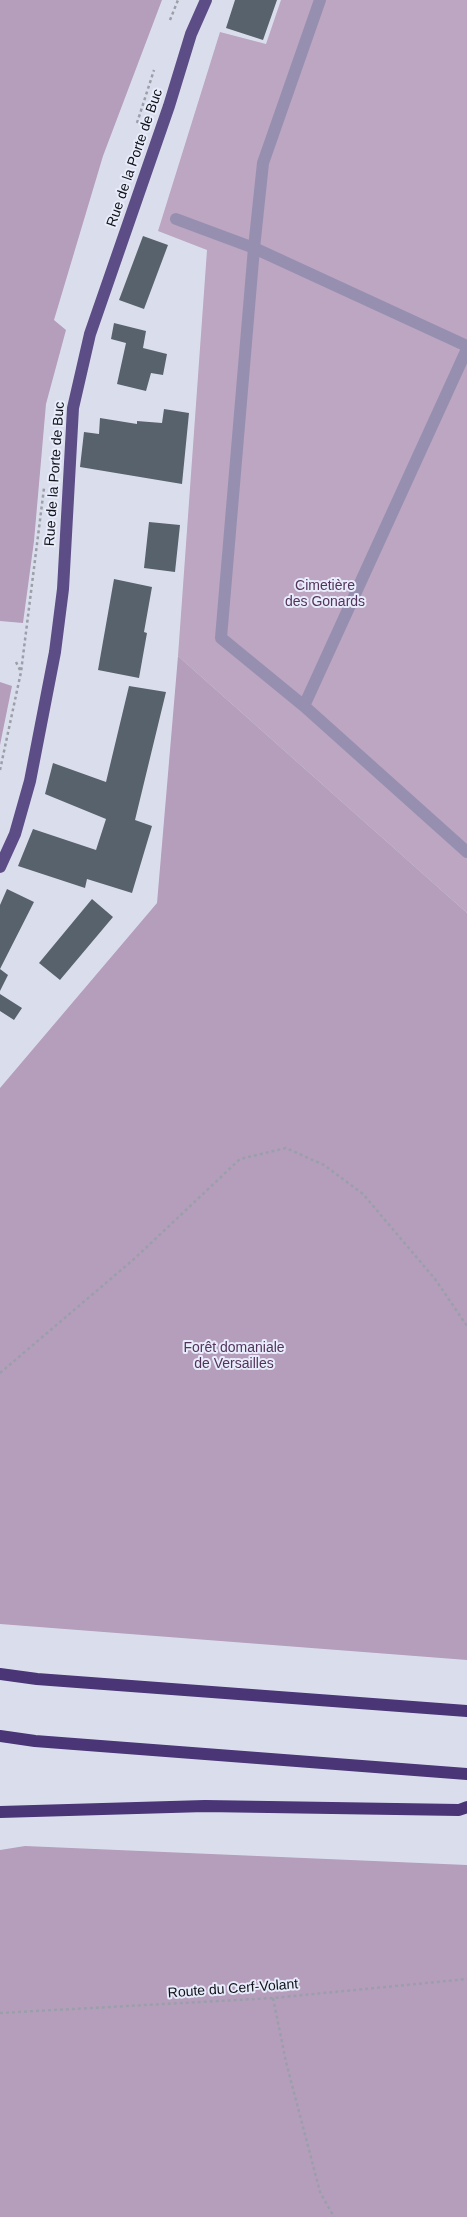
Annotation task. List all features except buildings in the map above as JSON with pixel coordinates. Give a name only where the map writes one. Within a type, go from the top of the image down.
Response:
[{"type":"highway","points":[[0,1674],[37,1679],[467,1710]]},
{"type":"highway","points":[[0,1736],[35,1741],[467,1774]]},
{"type":"highway","points":[[0,1812],[205,1806],[459,1810],[467,1807]]},
{"type":"main road","name":"Rue de la Porte de Buc","points":[[0,867],[15,834],[30,781],[55,652],[63,589],[73,408],[90,334],[169,106],[191,34],[206,0]]},
{"type":"lane","points":[[320,0],[263,163],[254,248],[221,638],[304,706],[467,852]]},
{"type":"lane","points":[[176,219],[254,248],[467,347],[304,706]]},
{"type":"path","points":[[16,662],[21,672]]},
{"type":"path","points":[[0,1373],[134,1259],[240,1159],[286,1148],[324,1165],[363,1194],[435,1279],[467,1326]]},
{"type":"path","name":"Route du Cerf-Volant","points":[[0,2013],[273,1998],[467,1979]]},
{"type":"path","points":[[273,1998],[286,2062],[320,2192],[334,2217]]},
{"type":"green space","points":[[0,0],[162,0],[103,156],[54,320],[66,330],[46,404],[34,541],[23,623],[0,621]]},
{"type":"green space","name":"Cimetière des Gonards","points":[[281,0],[467,0],[467,913],[178,656],[207,250],[158,231],[220,32],[266,44]]},
{"type":"green space","name":"Forêt domaniale de Versailles","points":[[178,656],[467,913],[467,1660],[0,1624],[0,1088],[157,903]]},
{"type":"green space","points":[[0,682],[12,686],[0,745]]},
{"type":"green space","points":[[25,1846],[467,1865],[467,2217],[0,2217],[0,1850]]}]
